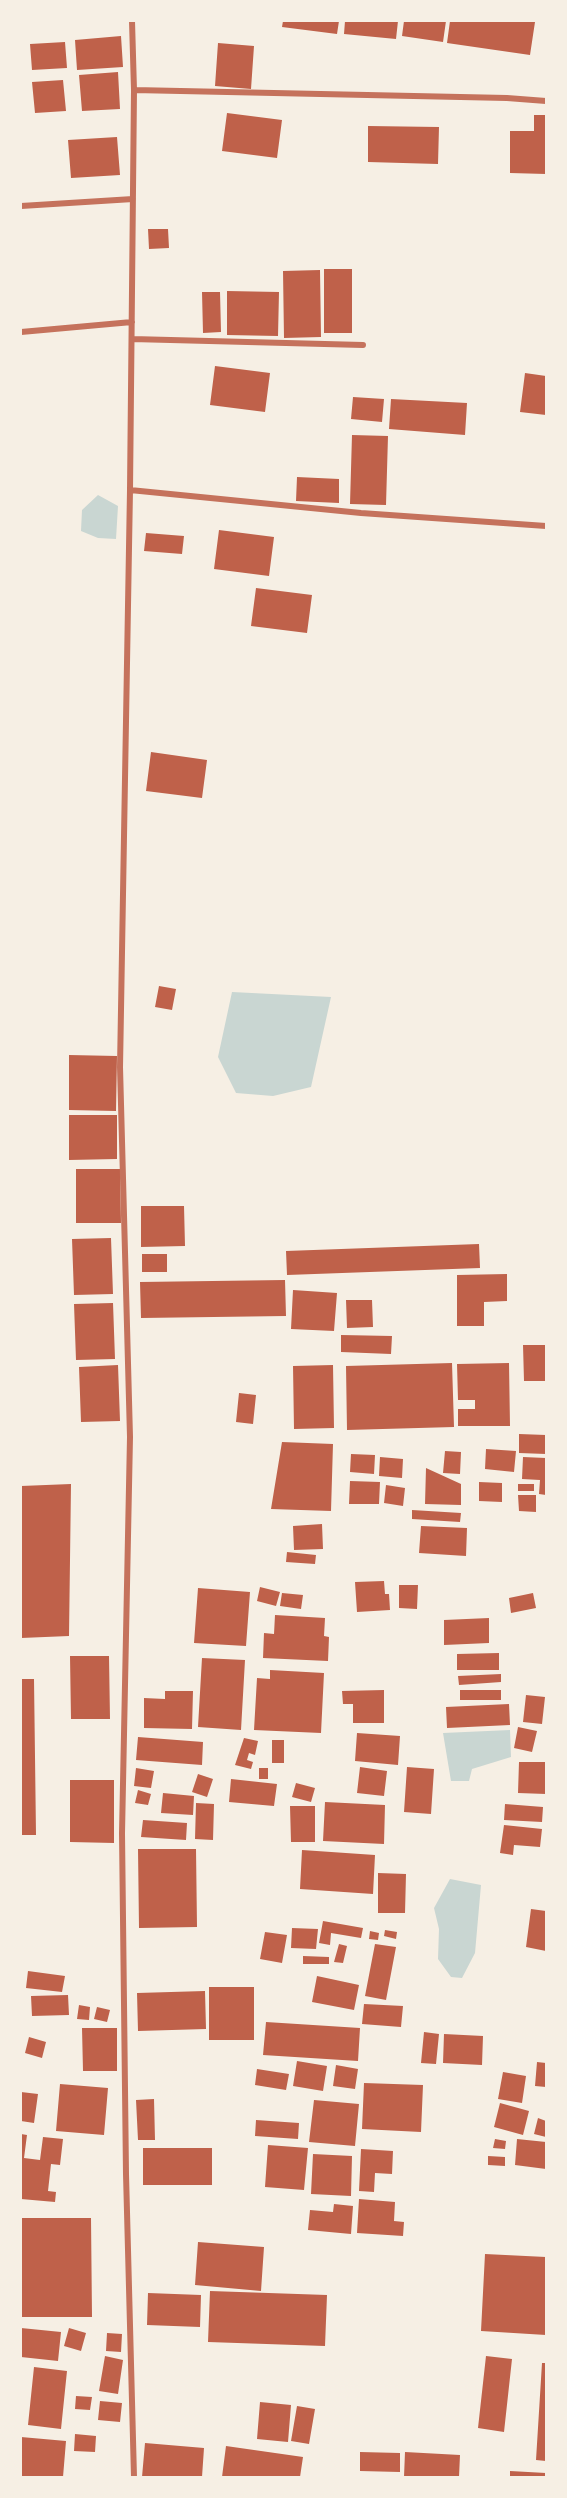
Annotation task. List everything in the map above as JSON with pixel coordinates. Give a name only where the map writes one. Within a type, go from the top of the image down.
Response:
[{"type":"street","points":[[132,21],[134,199],[120,1067],[130,1437],[122,1833],[126,2174],[134,2477]]},
{"type":"street","points":[[134,90],[507,98],[546,101]]},
{"type":"street","points":[[21,206],[134,199]]},
{"type":"street","points":[[21,332],[132,322]]},
{"type":"street","points":[[132,339],[363,345]]},
{"type":"street","points":[[130,490],[361,513],[546,526]]},
{"type":"shaded area","points":[[98,495],[118,506],[116,539],[98,538],[81,531],[82,510]]},
{"type":"shaded area","points":[[232,992],[331,997],[311,1087],[273,1096],[236,1093],[218,1057]]},
{"type":"shaded area","points":[[510,1730],[511,1757],[472,1769],[469,1781],[451,1781],[443,1733]]},
{"type":"shaded area","points":[[450,1879],[481,1885],[475,1953],[462,1978],[451,1977],[438,1959],[439,1929],[434,1908]]},
{"type":"building","points":[[283,21],[339,21],[337,34],[282,27]]},
{"type":"building","points":[[345,21],[398,21],[396,39],[344,34]]},
{"type":"building","points":[[404,21],[446,21],[443,42],[402,36]]},
{"type":"building","points":[[450,21],[535,22],[530,55],[447,43]]},
{"type":"building","points":[[121,36],[123,67],[77,70],[75,40]]},
{"type":"building","points":[[65,42],[67,68],[32,70],[30,44]]},
{"type":"building","points":[[218,43],[254,46],[251,89],[215,86]]},
{"type":"building","points":[[118,72],[120,109],[82,111],[79,75]]},
{"type":"building","points":[[63,80],[66,111],[35,113],[32,82]]},
{"type":"building","points":[[227,113],[282,120],[277,158],[222,151]]},
{"type":"building","points":[[534,115],[546,115],[546,174],[510,173],[510,131],[534,131]]},
{"type":"building","points":[[368,126],[439,127],[438,164],[368,162]]},
{"type":"building","points":[[117,137],[120,175],[71,178],[68,140]]},
{"type":"building","points":[[148,229],[168,229],[169,248],[149,249]]},
{"type":"building","points":[[324,269],[352,269],[352,333],[324,333]]},
{"type":"building","points":[[320,270],[321,337],[284,338],[283,271]]},
{"type":"building","points":[[227,291],[279,292],[278,336],[227,335]]},
{"type":"building","points":[[202,292],[220,292],[221,332],[203,333]]},
{"type":"building","points":[[215,366],[270,373],[265,412],[210,405]]},
{"type":"building","points":[[525,373],[546,376],[546,415],[520,412]]},
{"type":"building","points":[[353,397],[384,399],[382,422],[351,419]]},
{"type":"building","points":[[391,399],[467,403],[465,435],[389,429]]},
{"type":"building","points":[[352,435],[388,436],[386,505],[350,504]]},
{"type":"building","points":[[297,477],[339,479],[339,503],[296,501]]},
{"type":"building","points":[[219,530],[274,537],[269,576],[214,569]]},
{"type":"building","points":[[146,533],[184,536],[182,554],[144,551]]},
{"type":"building","points":[[256,588],[312,595],[307,633],[251,626]]},
{"type":"building","points":[[151,752],[207,760],[202,798],[146,791]]},
{"type":"building","points":[[159,986],[176,989],[172,1010],[155,1007]]},
{"type":"building","points":[[69,1055],[117,1056],[116,1111],[69,1110]]},
{"type":"building","points":[[69,1115],[117,1115],[117,1159],[69,1160]]},
{"type":"building","points":[[76,1169],[120,1169],[121,1223],[76,1223]]},
{"type":"building","points":[[141,1206],[184,1206],[185,1246],[141,1247]]},
{"type":"building","points":[[111,1238],[113,1294],[74,1295],[72,1239]]},
{"type":"building","points":[[479,1244],[480,1268],[287,1275],[286,1251]]},
{"type":"building","points":[[142,1254],[167,1254],[167,1272],[142,1272]]},
{"type":"building","points":[[507,1274],[507,1301],[484,1302],[484,1326],[457,1326],[457,1275]]},
{"type":"building","points":[[285,1280],[286,1316],[141,1318],[140,1282]]},
{"type":"building","points":[[293,1290],[337,1293],[334,1331],[291,1329]]},
{"type":"building","points":[[346,1300],[372,1300],[373,1327],[347,1328]]},
{"type":"building","points":[[113,1303],[115,1359],[76,1360],[74,1304]]},
{"type":"building","points":[[341,1335],[392,1336],[391,1354],[341,1352]]},
{"type":"building","points":[[523,1345],[546,1345],[546,1381],[524,1381]]},
{"type":"building","points":[[452,1363],[454,1427],[347,1430],[346,1366]]},
{"type":"building","points":[[509,1363],[510,1426],[458,1426],[458,1409],[475,1409],[475,1400],[458,1400],[457,1364]]},
{"type":"building","points":[[118,1365],[120,1421],[81,1422],[79,1367]]},
{"type":"building","points":[[333,1365],[334,1428],[294,1429],[293,1366]]},
{"type":"building","points":[[239,1393],[256,1395],[253,1424],[236,1422]]},
{"type":"building","points":[[519,1434],[546,1435],[546,1454],[519,1453]]},
{"type":"building","points":[[282,1442],[333,1444],[331,1511],[271,1509]]},
{"type":"building","points":[[486,1449],[516,1451],[514,1472],[485,1469]]},
{"type":"building","points":[[445,1451],[461,1452],[460,1474],[443,1473]]},
{"type":"building","points":[[351,1454],[375,1455],[374,1474],[350,1472]]},
{"type":"building","points":[[380,1457],[403,1459],[402,1478],[379,1476]]},
{"type":"building","points":[[523,1457],[546,1458],[546,1495],[539,1494],[540,1480],[522,1479]]},
{"type":"building","points":[[426,1468],[461,1484],[461,1505],[425,1504]]},
{"type":"building","points":[[350,1481],[380,1482],[379,1504],[349,1504]]},
{"type":"building","points":[[479,1482],[502,1483],[502,1502],[479,1501]]},
{"type":"building","points":[[71,1484],[69,1636],[21,1638],[21,1486]]},
{"type":"building","points":[[518,1484],[534,1484],[534,1491],[518,1491]]},
{"type":"building","points":[[386,1485],[405,1488],[403,1506],[384,1503]]},
{"type":"building","points":[[518,1495],[536,1495],[536,1512],[519,1511]]},
{"type":"building","points":[[412,1510],[461,1513],[460,1522],[412,1519]]},
{"type":"building","points":[[322,1524],[323,1549],[294,1550],[293,1526]]},
{"type":"building","points":[[421,1526],[467,1528],[466,1556],[419,1553]]},
{"type":"building","points":[[287,1552],[316,1555],[315,1564],[286,1562]]},
{"type":"building","points":[[384,1581],[385,1594],[389,1594],[390,1610],[357,1612],[355,1582]]},
{"type":"building","points":[[399,1585],[418,1585],[417,1609],[399,1608]]},
{"type":"building","points":[[260,1587],[280,1592],[276,1606],[257,1601]]},
{"type":"building","points":[[198,1588],[250,1592],[246,1646],[194,1643]]},
{"type":"building","points":[[282,1593],[303,1595],[301,1609],[280,1606]]},
{"type":"building","points":[[533,1593],[536,1608],[511,1613],[509,1598]]},
{"type":"building","points":[[275,1615],[325,1618],[324,1636],[329,1637],[328,1661],[263,1658],[264,1633],[274,1634]]},
{"type":"building","points":[[489,1618],[489,1643],[444,1645],[444,1620]]},
{"type":"building","points":[[499,1653],[499,1670],[457,1670],[457,1654]]},
{"type":"building","points":[[70,1656],[109,1656],[110,1719],[71,1719]]},
{"type":"building","points":[[202,1658],[245,1660],[241,1730],[198,1727]]},
{"type":"building","points":[[270,1670],[324,1673],[321,1733],[254,1730],[257,1678],[270,1679]]},
{"type":"building","points":[[501,1674],[501,1682],[459,1685],[458,1676]]},
{"type":"building","points":[[21,1679],[34,1679],[36,1835],[21,1835]]},
{"type":"building","points":[[384,1690],[384,1723],[353,1723],[353,1704],[343,1704],[342,1691]]},
{"type":"building","points":[[460,1690],[501,1690],[501,1700],[460,1700]]},
{"type":"building","points":[[165,1691],[193,1691],[192,1729],[144,1728],[144,1698],[165,1699]]},
{"type":"building","points":[[526,1695],[545,1697],[542,1724],[523,1722]]},
{"type":"building","points":[[509,1704],[510,1725],[447,1728],[446,1707]]},
{"type":"building","points":[[518,1727],[537,1731],[532,1752],[514,1748]]},
{"type":"building","points":[[357,1733],[400,1736],[398,1765],[355,1761]]},
{"type":"building","points":[[138,1737],[203,1742],[202,1765],[136,1760]]},
{"type":"building","points":[[244,1738],[258,1741],[255,1755],[249,1753],[247,1760],[253,1762],[251,1769],[235,1765]]},
{"type":"building","points":[[272,1740],[284,1740],[284,1763],[272,1763]]},
{"type":"building","points":[[519,1762],[546,1762],[546,1794],[518,1793]]},
{"type":"building","points":[[360,1767],[387,1771],[384,1796],[357,1793]]},
{"type":"building","points":[[407,1767],[434,1769],[431,1814],[404,1812]]},
{"type":"building","points":[[136,1768],[154,1771],[151,1788],[134,1786]]},
{"type":"building","points":[[259,1768],[268,1768],[268,1779],[259,1779]]},
{"type":"building","points":[[198,1774],[213,1779],[207,1797],[192,1792]]},
{"type":"building","points":[[231,1779],[277,1784],[274,1806],[229,1802]]},
{"type":"building","points":[[70,1780],[114,1780],[114,1843],[70,1842]]},
{"type":"building","points":[[296,1783],[315,1788],[311,1802],[292,1797]]},
{"type":"building","points":[[138,1790],[151,1794],[148,1805],[135,1803]]},
{"type":"building","points":[[163,1793],[194,1796],[193,1815],[161,1813]]},
{"type":"building","points":[[325,1802],[385,1805],[384,1844],[323,1841]]},
{"type":"building","points":[[196,1803],[214,1804],[213,1840],[195,1839]]},
{"type":"building","points":[[505,1804],[543,1807],[542,1822],[504,1820]]},
{"type":"building","points":[[290,1806],[315,1806],[315,1842],[291,1842]]},
{"type":"building","points":[[143,1820],[187,1823],[186,1840],[141,1837]]},
{"type":"building","points":[[504,1825],[542,1829],[540,1847],[514,1845],[513,1855],[500,1853]]},
{"type":"building","points":[[138,1849],[196,1849],[197,1927],[139,1928]]},
{"type":"building","points":[[302,1850],[375,1855],[373,1894],[300,1889]]},
{"type":"building","points":[[378,1873],[406,1874],[405,1913],[378,1913]]},
{"type":"building","points":[[531,1909],[546,1911],[546,1951],[526,1947]]},
{"type":"building","points":[[323,1921],[363,1928],[361,1938],[331,1933],[330,1945],[319,1943]]},
{"type":"building","points":[[292,1928],[318,1929],[316,1949],[291,1948]]},
{"type":"building","points":[[385,1930],[397,1932],[396,1939],[384,1936]]},
{"type":"building","points":[[370,1931],[379,1933],[378,1940],[369,1939]]},
{"type":"building","points":[[265,1932],[287,1935],[282,1963],[260,1959]]},
{"type":"building","points":[[339,1944],[347,1946],[343,1963],[334,1962]]},
{"type":"building","points":[[375,1944],[396,1947],[386,2000],[365,1996]]},
{"type":"building","points":[[303,1956],[329,1957],[329,1964],[303,1964]]},
{"type":"building","points":[[28,1971],[65,1976],[62,1992],[26,1988]]},
{"type":"building","points":[[317,1976],[359,1985],[354,2010],[312,2002]]},
{"type":"building","points":[[209,1987],[254,1987],[254,2040],[209,2040]]},
{"type":"building","points":[[205,1991],[206,2029],[138,2031],[137,1993]]},
{"type":"building","points":[[68,1995],[69,2015],[32,2016],[31,1996]]},
{"type":"building","points":[[364,2004],[403,2006],[401,2027],[362,2024]]},
{"type":"building","points":[[79,2005],[90,2007],[89,2020],[77,2019]]},
{"type":"building","points":[[97,2007],[110,2010],[107,2022],[94,2019]]},
{"type":"building","points":[[266,2022],[360,2028],[358,2061],[263,2055]]},
{"type":"building","points":[[82,2028],[117,2028],[117,2071],[83,2071]]},
{"type":"building","points":[[424,2032],[439,2034],[436,2064],[421,2063]]},
{"type":"building","points":[[444,2034],[483,2036],[482,2065],[443,2063]]},
{"type":"building","points":[[29,2037],[46,2042],[42,2058],[25,2053]]},
{"type":"building","points":[[297,2061],[327,2066],[323,2091],[293,2086]]},
{"type":"building","points":[[537,2062],[546,2063],[546,2087],[535,2086]]},
{"type":"building","points":[[336,2065],[358,2069],[355,2089],[333,2086]]},
{"type":"building","points":[[257,2069],[289,2074],[286,2090],[255,2085]]},
{"type":"building","points":[[503,2072],[526,2076],[522,2103],[498,2099]]},
{"type":"building","points":[[364,2083],[423,2085],[421,2132],[362,2129]]},
{"type":"building","points":[[60,2084],[108,2088],[104,2135],[56,2131]]},
{"type":"building","points":[[21,2092],[38,2094],[34,2123],[21,2121]]},
{"type":"building","points":[[154,2099],[155,2140],[138,2140],[136,2100]]},
{"type":"building","points":[[314,2100],[359,2104],[355,2146],[309,2142]]},
{"type":"building","points":[[500,2103],[529,2111],[523,2135],[494,2127]]},
{"type":"building","points":[[538,2118],[546,2121],[546,2137],[534,2134]]},
{"type":"building","points":[[256,2120],[299,2123],[298,2139],[255,2136]]},
{"type":"building","points":[[21,2134],[27,2135],[24,2158],[40,2160],[43,2137],[63,2139],[60,2165],[51,2164],[48,2191],[56,2192],[55,2202],[21,2199]]},
{"type":"building","points":[[495,2139],[506,2141],[505,2149],[493,2148]]},
{"type":"building","points":[[517,2139],[546,2142],[546,2169],[515,2165]]},
{"type":"building","points":[[268,2145],[308,2148],[304,2190],[265,2187]]},
{"type":"building","points":[[143,2148],[212,2148],[212,2185],[143,2185]]},
{"type":"building","points":[[361,2149],[393,2151],[392,2174],[375,2173],[374,2192],[359,2191]]},
{"type":"building","points":[[313,2154],[352,2156],[351,2196],[311,2194]]},
{"type":"building","points":[[488,2156],[505,2157],[505,2166],[488,2165]]},
{"type":"building","points":[[359,2199],[395,2202],[394,2221],[404,2222],[403,2236],[357,2233]]},
{"type":"building","points":[[334,2204],[353,2206],[351,2234],[308,2230],[310,2210],[333,2212]]},
{"type":"building","points":[[21,2218],[91,2218],[92,2317],[21,2317]]},
{"type":"building","points":[[198,2242],[264,2247],[261,2291],[195,2285]]},
{"type":"building","points":[[485,2254],[546,2257],[546,2335],[481,2331]]},
{"type":"building","points":[[210,2291],[327,2295],[325,2346],[208,2342]]},
{"type":"building","points":[[148,2293],[201,2295],[200,2327],[147,2325]]},
{"type":"building","points":[[21,2328],[61,2332],[58,2361],[21,2357]]},
{"type":"building","points":[[69,2328],[86,2333],[81,2351],[64,2346]]},
{"type":"building","points":[[107,2333],[122,2334],[121,2352],[106,2351]]},
{"type":"building","points":[[105,2356],[123,2360],[118,2394],[99,2391]]},
{"type":"building","points":[[486,2356],[512,2359],[504,2432],[478,2428]]},
{"type":"building","points":[[542,2363],[546,2363],[546,2461],[536,2460]]},
{"type":"building","points":[[34,2367],[67,2371],[61,2429],[28,2425]]},
{"type":"building","points":[[76,2396],[92,2397],[90,2410],[75,2409]]},
{"type":"building","points":[[100,2401],[122,2403],[120,2422],[98,2420]]},
{"type":"building","points":[[260,2402],[291,2405],[288,2442],[257,2439]]},
{"type":"building","points":[[297,2406],[315,2409],[309,2444],[291,2441]]},
{"type":"building","points":[[75,2434],[96,2436],[95,2452],[74,2451]]},
{"type":"building","points":[[21,2437],[66,2441],[63,2477],[21,2477]]},
{"type":"building","points":[[145,2443],[204,2448],[202,2477],[142,2477]]},
{"type":"building","points":[[226,2446],[303,2457],[300,2477],[222,2477]]},
{"type":"building","points":[[360,2452],[400,2453],[400,2472],[360,2471]]},
{"type":"building","points":[[405,2452],[460,2455],[459,2477],[404,2477]]},
{"type":"building","points":[[510,2471],[546,2473],[546,2477],[510,2477]]}]
